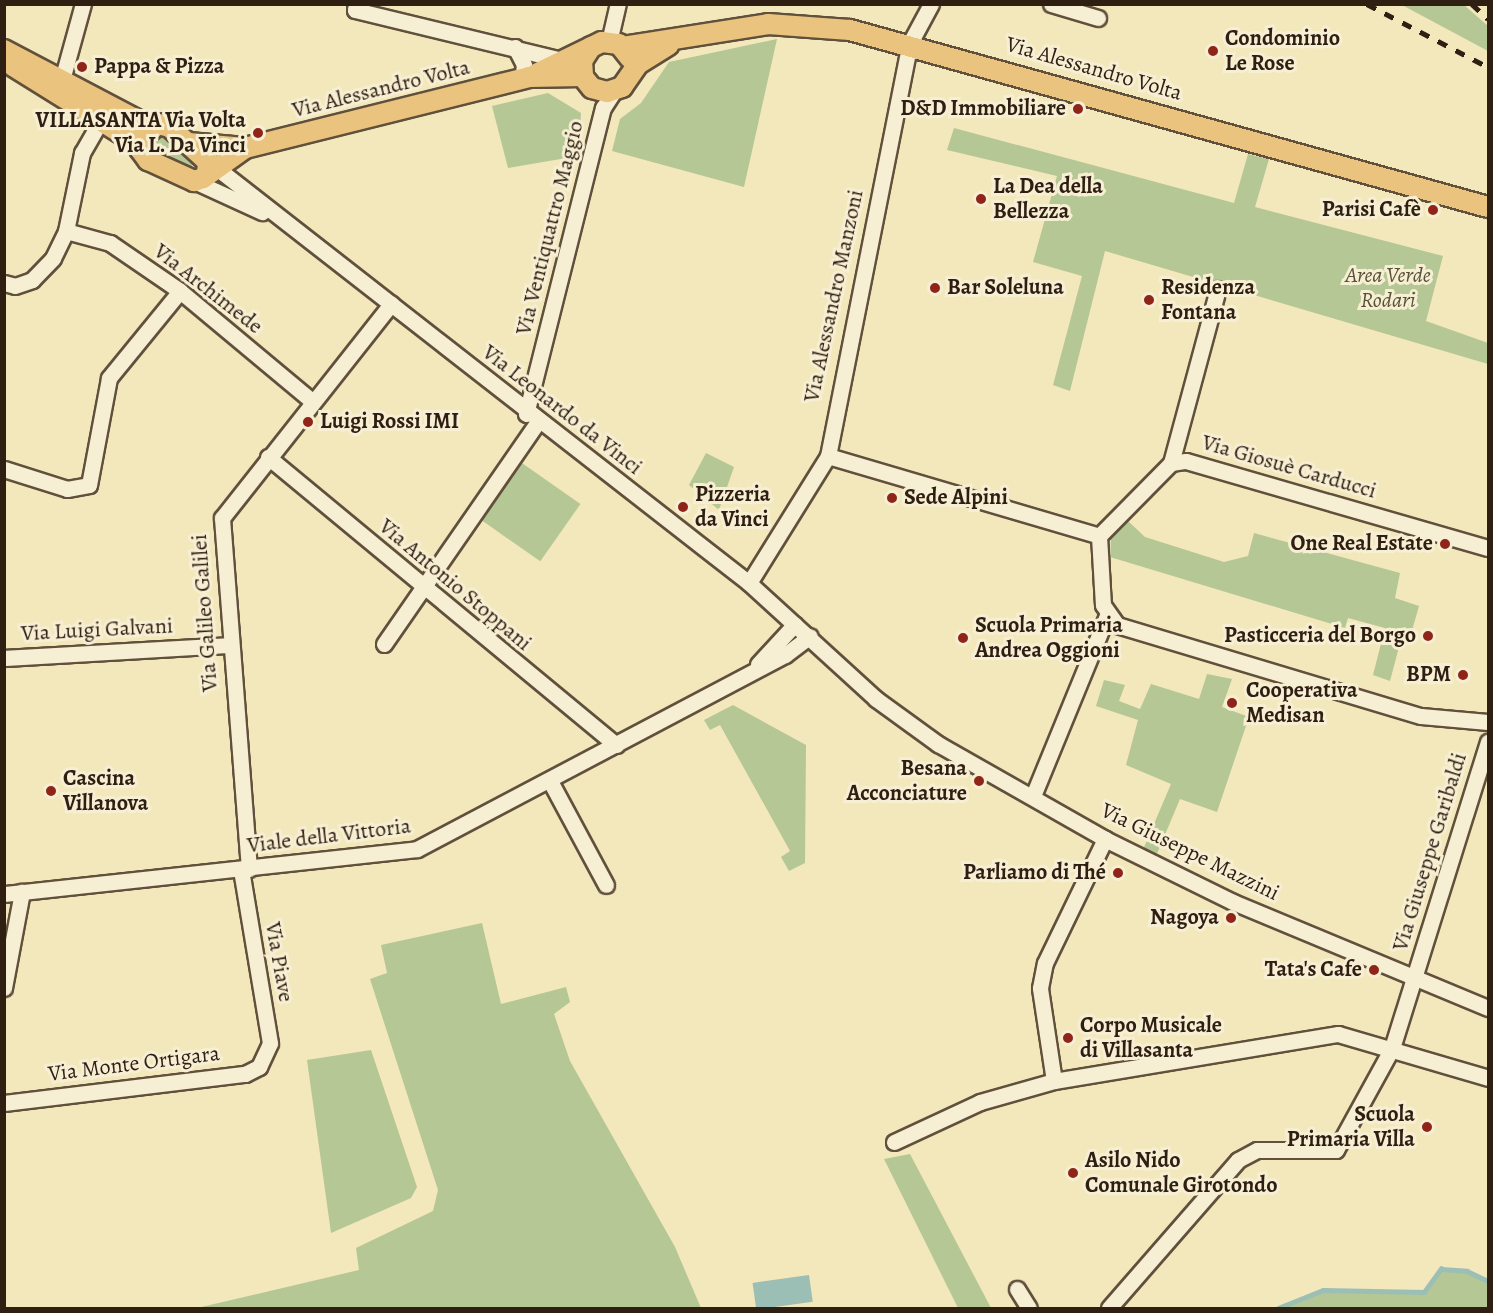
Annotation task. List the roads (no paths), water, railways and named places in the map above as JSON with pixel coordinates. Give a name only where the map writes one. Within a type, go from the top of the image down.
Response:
[{"type":"main road","name":"Via Alessandro Volta","points":[[526,78],[561,60],[608,45],[680,40],[732,28],[801,23],[910,44],[1488,207]]},
{"type":"main road","name":"Via Alessandro Volta","points":[[614,91],[631,72],[680,40]]},
{"type":"main road","points":[[614,91],[597,90],[583,76],[582,59],[608,45],[631,72]]},
{"type":"main road","points":[[4,50],[62,80],[140,145],[148,160],[207,171]]},
{"type":"main road","points":[[4,60],[105,115],[150,127],[170,128],[189,143],[207,171]]},
{"type":"main road","name":"Via Alessandro Volta","points":[[207,171],[245,148],[526,78],[583,76]]},
{"type":"main road","points":[[140,145],[150,127]]},
{"type":"main road","name":"Via Alessandro Volta","points":[[189,143],[245,148]]},
{"type":"street","points":[[62,80],[83,4]]},
{"type":"street","points":[[356,4],[355,10],[561,60]]},
{"type":"street","points":[[608,45],[618,4]]},
{"type":"street","name":"Via Alessandro Manzoni","points":[[749,583],[828,456],[910,44],[932,4]]},
{"type":"street","points":[[1052,4],[1098,18]]},
{"type":"street","points":[[515,47],[524,64],[526,78]]},
{"type":"street","name":"Via Ventiquattro Maggio","points":[[532,419],[603,108],[614,91]]},
{"type":"street","points":[[4,283],[15,286],[32,280],[53,258],[66,231],[82,153],[105,115]]},
{"type":"street","name":"Via Leonardo da Vinci","points":[[207,171],[284,222],[391,304],[532,419],[749,583],[810,636],[876,699],[953,752]]},
{"type":"street","name":"Via Leonardo da Vinci","points":[[207,171],[284,222]]},
{"type":"street","name":"Via Archimede","points":[[66,231],[110,243],[180,291],[312,401]]},
{"type":"street","points":[[1171,463],[1218,289]]},
{"type":"street","points":[[4,469],[76,491],[92,480],[109,378],[180,291]]},
{"type":"street","name":"Via Galileo Galilei","points":[[245,870],[222,518],[312,401],[391,304]]},
{"type":"street","points":[[384,644],[532,419]]},
{"type":"street","points":[[828,456],[1099,536],[1107,616],[1033,796]]},
{"type":"street","name":"Via Antonio Stoppani","points":[[268,457],[422,587],[616,745]]},
{"type":"street","name":"Via Giosuè Carducci","points":[[1099,536],[1171,463],[1234,472],[1488,548]]},
{"type":"street","points":[[1107,616],[1117,625],[1421,716],[1488,722]]},
{"type":"street","name":"Viale della Vittoria","points":[[758,665],[795,624]]},
{"type":"street","name":"Viale della Vittoria","points":[[4,894],[245,870],[417,849],[550,781],[758,665],[785,655],[810,636]]},
{"type":"street","name":"Via Luigi Galvani","points":[[4,658],[229,645]]},
{"type":"street","name":"Via Giuseppe Garibaldi","points":[[1109,1308],[1238,1160],[1257,1150],[1326,1154],[1336,1150],[1392,1048],[1488,742]]},
{"type":"street","name":"Via Giuseppe Mazzini","points":[[953,752],[1105,839],[1233,902],[1488,1008]]},
{"type":"street","points":[[550,781],[606,885]]},
{"type":"street","points":[[1054,1081],[1040,988],[1045,963],[1105,839]]},
{"type":"street","name":"Via Piave","points":[[245,870],[270,1043],[265,1060]]},
{"type":"street","points":[[4,988],[22,892]]},
{"type":"street","points":[[894,1142],[980,1102],[1054,1081],[1338,1034],[1488,1078]]},
{"type":"street","name":"Via Monte Ortigara","points":[[4,1103],[245,1074],[265,1060]]},
{"type":"street","points":[[1017,1288],[1029,1308]]},
{"type":"water","points":[[809,1275],[813,1302],[756,1308],[753,1283]]},
{"type":"waterway","points":[[1278,1308],[1323,1290],[1424,1292],[1441,1269],[1467,1271],[1488,1281]]},
{"type":"railway","points":[[1367,4],[1488,67]]},
{"type":"railway","points":[[1472,4],[1488,19]]},
{"type":"place","name":"Condominio Le Rose","points":[[1213,51]]},
{"type":"place","name":"Pappa & Pizza","points":[[82,67]]},
{"type":"place","name":"D&D Immobiliare","points":[[1078,109]]},
{"type":"place","name":"VILLASANTA Via Volta Via L. Da Vinci","points":[[258,133]]},
{"type":"place","name":"La Dea della Bellezza","points":[[981,199]]},
{"type":"place","name":"Parisi Cafè","points":[[1433,210]]},
{"type":"place","name":"Bar Soleluna","points":[[935,288]]},
{"type":"place","name":"Residenza Fontana","points":[[1149,300]]},
{"type":"place","name":"Luigi Rossi IMI","points":[[308,422]]},
{"type":"place","name":"Sede Alpini","points":[[892,498]]},
{"type":"place","name":"Pizzeria da Vinci","points":[[683,507]]},
{"type":"place","name":"One Real Estate","points":[[1445,544]]},
{"type":"place","name":"Pasticceria del Borgo","points":[[1428,636]]},
{"type":"place","name":"Scuola Primaria Andrea Oggioni","points":[[963,638]]},
{"type":"place","name":"BPM","points":[[1463,675]]},
{"type":"place","name":"Cooperativa Medisan","points":[[1232,703]]},
{"type":"place","name":"Besana Acconciature","points":[[979,781]]},
{"type":"place","name":"Cascina Villanova","points":[[51,791]]},
{"type":"place","name":"Parliamo di Thé","points":[[1118,873]]},
{"type":"place","name":"Nagoya","points":[[1231,918]]},
{"type":"place","name":"Tata's Cafe","points":[[1374,970]]},
{"type":"place","name":"Corpo Musicale di Villasanta","points":[[1068,1038]]},
{"type":"place","name":"Scuola Primaria Villa","points":[[1427,1127]]},
{"type":"place","name":"Asilo Nido Comunale Girotondo","points":[[1073,1173]]},
{"type":"park label","name":"Area Verde Rodari","points":[[1388,288]]}]
